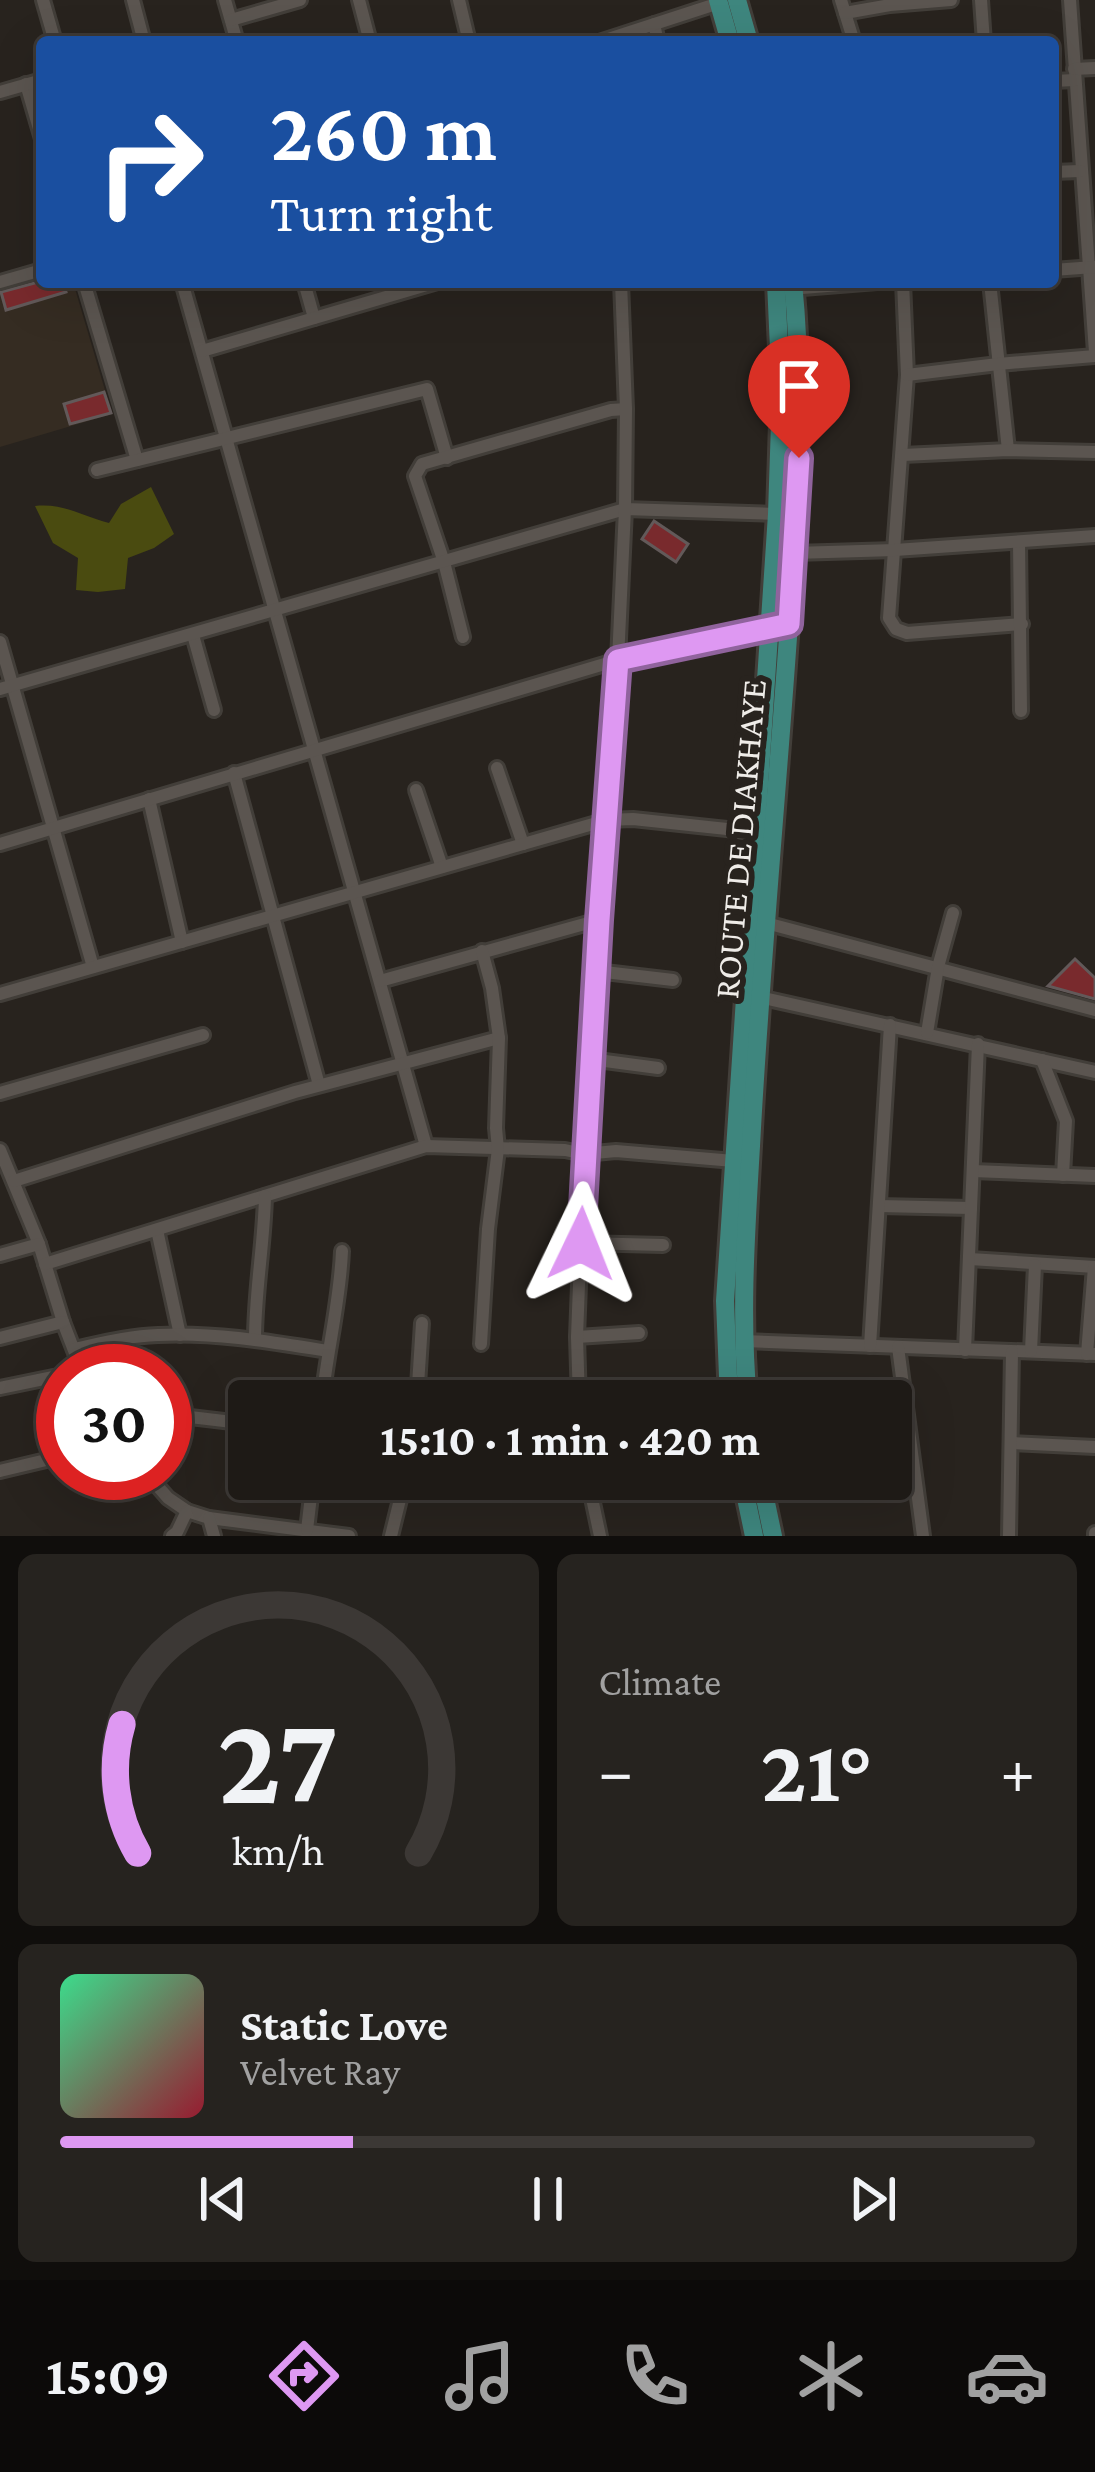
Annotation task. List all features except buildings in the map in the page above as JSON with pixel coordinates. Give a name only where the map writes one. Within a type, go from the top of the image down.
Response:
[{"type":"main road","points":[[725,1],[729,36]]},
{"type":"main road","points":[[725,1],[745,36]]},
{"type":"main road","name":"ROUTE DE DIAKHAYE","points":[[746,1380],[742,1341],[779,626],[777,514],[785,288]]},
{"type":"main road","name":"ROUTE DE DIAKHAYE","points":[[727,1380],[725,1300],[755,832],[779,626],[794,553],[799,374],[785,288]]},
{"type":"main road","points":[[746,1500],[754,1536]]},
{"type":"main road","points":[[764,1500],[772,1536]]},
{"type":"street","points":[[43,0],[53,36]]},
{"type":"street","points":[[133,0],[142,36]]},
{"type":"street","points":[[226,0],[235,36]]},
{"type":"street","points":[[231,20],[301,0]]},
{"type":"street","points":[[359,0],[368,36]]},
{"type":"street","points":[[459,0],[468,36]]},
{"type":"street","points":[[852,36],[843,6],[951,0]]},
{"type":"street","points":[[981,0],[984,36]]},
{"type":"street","points":[[907,375],[1095,354],[1070,0]]},
{"type":"street","points":[[617,36],[725,1]]},
{"type":"street","points":[[654,24],[657,36]]},
{"type":"street","points":[[1059,79],[1095,68]]},
{"type":"street","points":[[0,92],[36,82]]},
{"type":"street","points":[[26,84],[36,118]]},
{"type":"street","points":[[1059,172],[1080,171]]},
{"type":"street","points":[[1059,270],[1092,267]]},
{"type":"street","points":[[0,282],[36,272]]},
{"type":"street","points":[[86,288],[137,460]]},
{"type":"street","points":[[184,288],[426,1146]]},
{"type":"street","points":[[306,288],[314,318]]},
{"type":"street","points":[[202,351],[401,288]]},
{"type":"street","points":[[578,1380],[584,1154],[625,509],[621,288]]},
{"type":"street","points":[[903,288],[907,375],[889,618],[896,629],[907,633],[1022,625]]},
{"type":"street","points":[[991,288],[1008,450]]},
{"type":"street","points":[[97,470],[427,388],[447,458]]},
{"type":"street","points":[[463,637],[415,476],[422,464],[626,409]]},
{"type":"street","points":[[903,455],[1095,452]]},
{"type":"street","points":[[6,688],[625,509],[777,514]]},
{"type":"street","points":[[794,553],[1095,536]]},
{"type":"street","points":[[1019,542],[1021,711]]},
{"type":"street","points":[[0,844],[618,660],[779,626]]},
{"type":"street","points":[[193,634],[214,710]]},
{"type":"street","points":[[0,643],[6,688],[93,968]]},
{"type":"street","points":[[497,768],[523,844]]},
{"type":"street","points":[[234,773],[319,1085]]},
{"type":"street","points":[[416,790],[442,867]]},
{"type":"street","points":[[149,799],[182,942]]},
{"type":"street","points":[[0,994],[607,820],[755,832]]},
{"type":"street","points":[[927,1033],[953,913]]},
{"type":"street","points":[[380,981],[599,920]]},
{"type":"street","points":[[766,923],[1095,1010]]},
{"type":"street","points":[[481,1344],[498,1149],[499,1038],[482,951]]},
{"type":"street","points":[[596,970],[673,980]]},
{"type":"street","points":[[759,997],[1095,1072]]},
{"type":"street","points":[[870,1346],[890,1025]]},
{"type":"street","points":[[0,1093],[203,1035]]},
{"type":"street","points":[[8,1177],[319,1085],[499,1038]]},
{"type":"street","points":[[964,1350],[977,1044]]},
{"type":"street","points":[[590,1059],[658,1068]]},
{"type":"street","points":[[1042,1060],[1066,1121],[1063,1174]]},
{"type":"street","points":[[45,1264],[426,1146],[584,1154],[616,1151],[734,1161]]},
{"type":"street","points":[[0,1150],[39,1244],[72,1344]]},
{"type":"street","points":[[973,1171],[1095,1176]]},
{"type":"street","points":[[255,1339],[265,1196]]},
{"type":"street","points":[[879,1205],[971,1208]]},
{"type":"street","points":[[157,1230],[180,1335]]},
{"type":"street","points":[[581,1243],[663,1245]]},
{"type":"street","points":[[0,1255],[39,1244]]},
{"type":"street","points":[[325,1380],[340,1296],[342,1251]]},
{"type":"street","points":[[742,1341],[1091,1354],[1094,1267],[970,1259]]},
{"type":"street","points":[[1030,1352],[1035,1265]]},
{"type":"street","points":[[0,1338],[63,1322]]},
{"type":"street","points":[[418,1380],[422,1323]]},
{"type":"street","points":[[577,1336],[639,1333]]},
{"type":"street","points":[[97,1344],[134,1336],[180,1335],[255,1339],[328,1351]]},
{"type":"street","points":[[898,1348],[923,1536]]},
{"type":"street","points":[[1009,1536],[1012,1352]]},
{"type":"street","points":[[0,1388],[36,1381]]},
{"type":"street","points":[[192,1417],[228,1422]]},
{"type":"street","points":[[1011,1443],[1095,1447]]},
{"type":"street","points":[[0,1471],[36,1462]]},
{"type":"street","points":[[171,1500],[209,1518],[349,1536]]},
{"type":"street","points":[[307,1530],[311,1500]]},
{"type":"street","points":[[391,1536],[400,1500]]},
{"type":"street","points":[[592,1500],[600,1536]]},
{"type":"street","points":[[172,1536],[187,1511]]},
{"type":"street","points":[[209,1518],[214,1536]]},
{"type":"shaded area","points":[[36,276],[36,288],[75,288],[112,414],[0,447],[0,286]]},
{"type":"shaded area","points":[[151,487],[174,534],[128,558],[125,589],[76,590],[78,558],[53,543],[35,506],[64,508],[109,523],[121,504]]},
{"type":"route","points":[[581,1244],[618,660],[789,624],[799,458]]}]
